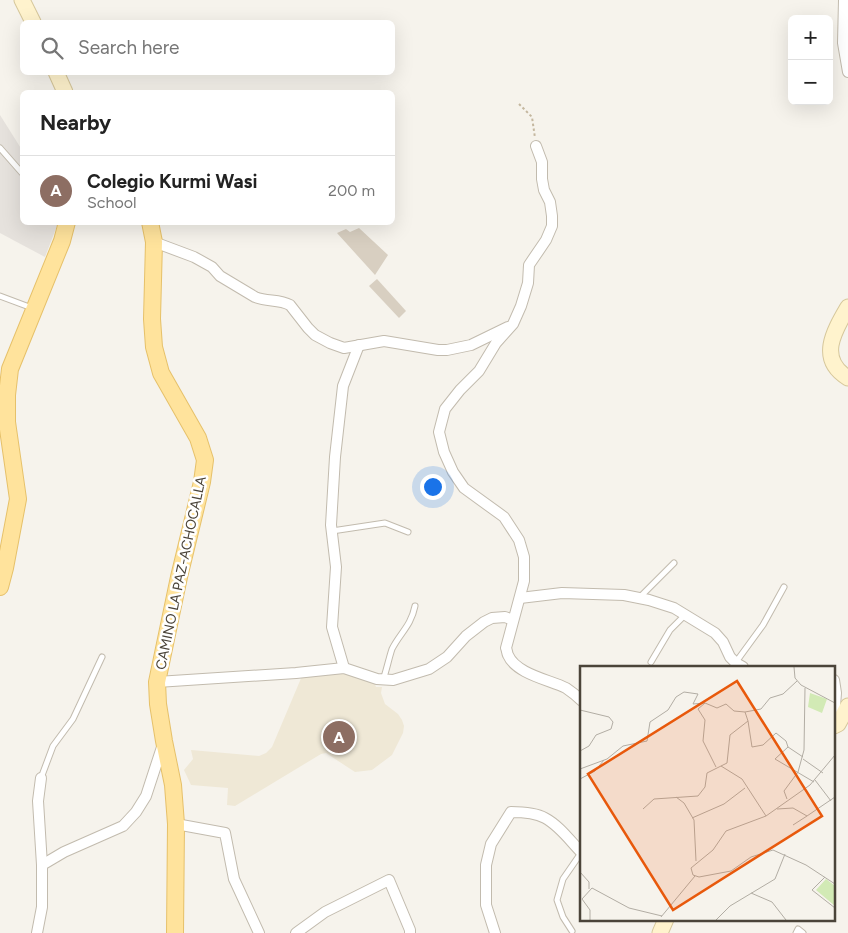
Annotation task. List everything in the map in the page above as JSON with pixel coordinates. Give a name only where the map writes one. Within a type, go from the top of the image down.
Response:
[{"type":"main road","points":[[22,0],[32,20]]},
{"type":"main road","points":[[57,75],[64,90]]},
{"type":"main road","points":[[0,587],[18,498],[7,422],[10,368],[62,241],[66,225]]},
{"type":"main road","name":"CAMINO LA PAZ-ACHOCALLA","points":[[151,225],[154,242],[152,319],[154,347],[161,373],[198,438],[205,460],[202,482],[157,682],[158,704],[173,785],[176,824],[175,933]]},
{"type":"main road","points":[[848,307],[835,330],[831,347],[831,361],[837,370],[848,378]]},
{"type":"main road","points":[[836,725],[848,706]]},
{"type":"main road","points":[[660,933],[666,920]]},
{"type":"street","points":[[844,0],[843,43],[848,72]]},
{"type":"street","points":[[536,146],[542,162],[542,179],[544,190],[550,202],[552,226],[546,240],[529,265],[528,283],[513,324],[496,343],[479,371],[445,409],[439,432],[444,452],[453,472],[464,488],[504,517],[519,540],[524,557],[524,581],[506,648],[508,656],[521,669],[565,688],[580,699]]},
{"type":"street","points":[[154,242],[194,256],[212,267],[220,276],[255,297],[287,303],[316,335],[344,348],[384,341],[447,350],[471,345],[513,324]]},
{"type":"street","points":[[344,668],[332,627],[336,567],[331,525],[335,457],[343,386],[359,345]]},
{"type":"street","points":[[520,598],[562,593],[624,595],[674,608],[714,633],[723,642],[730,658],[740,665]]},
{"type":"street","points":[[157,682],[344,668],[377,679],[393,680],[429,670],[447,657],[466,636],[484,622],[492,618],[505,617],[513,620]]},
{"type":"street","points":[[42,865],[64,852],[123,826],[136,812],[146,796],[164,741]]},
{"type":"street","points":[[37,933],[42,907],[42,865],[38,801],[41,778]]},
{"type":"street","points":[[495,933],[486,905],[486,865],[491,844],[511,812],[522,812],[545,818],[566,834],[580,852]]},
{"type":"street","points":[[176,824],[225,833],[234,879],[259,933]]},
{"type":"street","points":[[296,933],[326,912],[389,880],[410,933]]},
{"type":"lane","points":[[0,148],[20,171]]},
{"type":"lane","points":[[0,296],[34,309]]},
{"type":"lane","points":[[332,531],[385,523],[408,532]]},
{"type":"lane","points":[[639,598],[674,563]]},
{"type":"lane","points":[[740,665],[784,587]]},
{"type":"lane","points":[[380,679],[384,677],[392,649],[413,617],[415,606]]},
{"type":"lane","points":[[651,662],[670,630],[685,615]]},
{"type":"lane","points":[[41,778],[53,746],[74,719],[102,657]]},
{"type":"lane","points":[[572,931],[563,917],[557,900],[563,879],[580,854]]},
{"type":"lane","points":[[796,933],[798,928],[803,933]]},
{"type":"path","points":[[519,104],[532,117],[536,146]]},
{"type":"shaded area","points":[[0,115],[20,147],[20,225],[57,225],[45,257],[0,233]]},
{"type":"shaded area","points":[[343,672],[374,682],[376,687],[382,687],[381,693],[385,704],[398,714],[404,726],[403,733],[392,755],[372,770],[355,772],[326,753],[321,754],[235,806],[227,805],[228,788],[191,785],[184,770],[193,759],[191,750],[259,756],[266,753],[272,747],[302,676]]},
{"type":"building","points":[[359,228],[388,255],[375,275],[337,233],[346,229],[350,232]]},
{"type":"building","points":[[377,279],[406,311],[399,318],[369,286]]},
{"type":"place","name":"Colegio Kurmi Wasi","points":[[339,737]]}]
